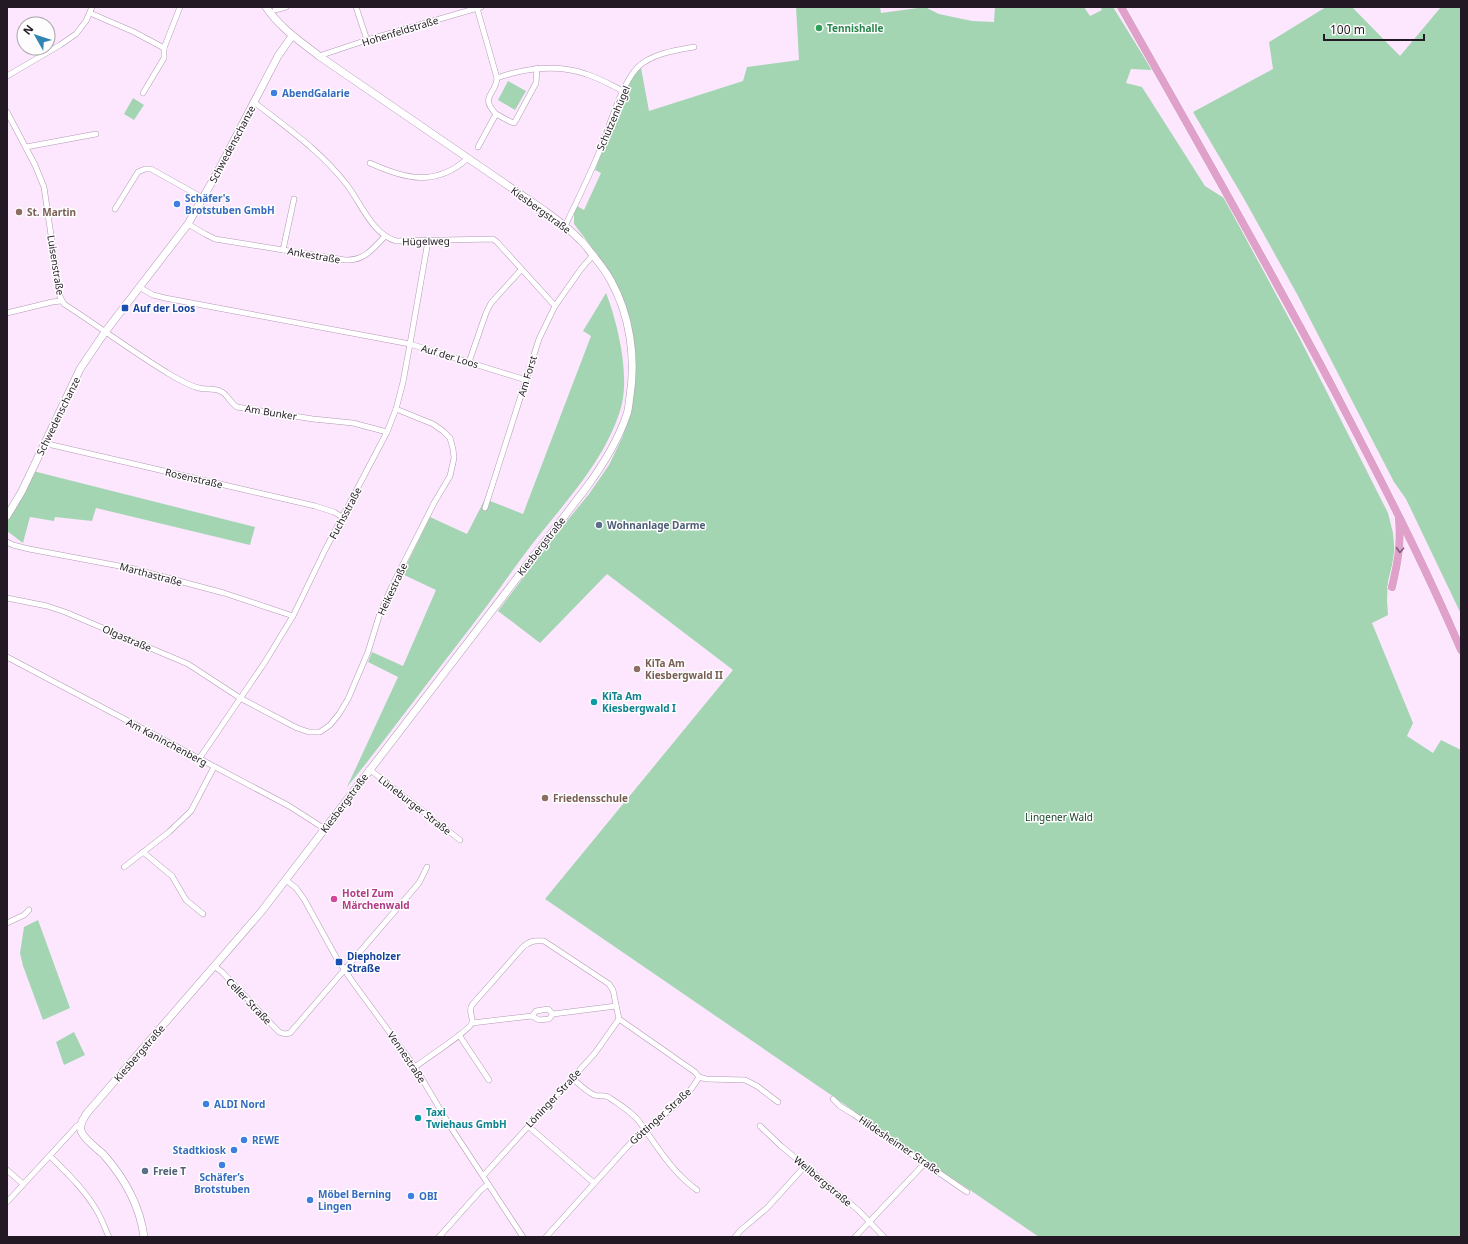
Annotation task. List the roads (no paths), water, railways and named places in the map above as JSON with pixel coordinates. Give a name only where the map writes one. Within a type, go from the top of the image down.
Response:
[{"type":"main road","points":[[1121,7],[1271,272],[1398,512],[1461,650]]},
{"type":"main road","points":[[1392,587],[1400,556],[1398,512]]},
{"type":"street","points":[[7,76],[76,34],[84,25],[92,7]]},
{"type":"street","points":[[143,93],[164,58],[164,48],[180,7]]},
{"type":"street","name":"Kiesbergstraße","points":[[7,1202],[77,1126],[82,1123],[87,1113],[286,880],[369,769],[604,463],[627,413],[632,386],[633,360],[629,334],[622,308],[612,282],[581,240],[565,226],[319,56],[292,36],[274,18],[266,7]]},
{"type":"street","points":[[275,10],[286,7]]},
{"type":"street","points":[[356,7],[367,40]]},
{"type":"street","points":[[479,8],[497,78],[497,83],[489,96],[488,101],[489,105],[496,114],[514,123],[536,83],[537,68]]},
{"type":"street","name":"Hohenfeldstraße","points":[[319,56],[367,40],[479,8]]},
{"type":"street","points":[[90,13],[134,32],[164,48]]},
{"type":"street","name":"Schwedenschanze","points":[[7,516],[22,491],[80,369],[105,332],[188,224],[278,56],[292,36]]},
{"type":"street","name":"Schützenhügel","points":[[565,226],[588,180],[623,91],[633,74],[644,62],[672,50],[694,47]]},
{"type":"street","points":[[497,78],[531,68],[577,71],[597,78],[623,91]]},
{"type":"street","points":[[254,102],[292,130],[327,163],[347,184],[373,223],[385,236]]},
{"type":"street","name":"Luisenstraße","points":[[7,112],[40,175],[44,187],[61,301],[105,332]]},
{"type":"street","points":[[478,147],[496,114]]},
{"type":"street","points":[[26,147],[96,134]]},
{"type":"street","points":[[370,163],[399,174],[411,177],[426,178],[450,172],[467,159]]},
{"type":"street","points":[[115,209],[138,172],[145,169],[151,169],[203,198]]},
{"type":"street","name":"Ankestraße","points":[[283,250],[294,200]]},
{"type":"street","name":"Ankestraße","points":[[188,224],[214,239],[345,260],[362,258],[385,236]]},
{"type":"street","name":"Hügelweg","points":[[385,236],[396,241],[494,239],[555,306]]},
{"type":"street","name":"Fuchsstraße","points":[[199,759],[265,662],[293,616],[342,517],[387,432],[396,410],[410,344],[428,240]]},
{"type":"street","name":"Am Forst","points":[[485,508],[539,339],[555,306],[581,269],[593,255]]},
{"type":"street","points":[[469,362],[483,319],[491,303],[522,270]]},
{"type":"street","name":"Auf der Loos","points":[[140,287],[153,295],[165,298],[410,344],[526,380]]},
{"type":"street","points":[[7,313],[61,301]]},
{"type":"street","name":"Am Bunker","points":[[105,332],[123,345],[186,384],[199,389],[219,390],[226,394],[232,404],[237,407],[313,419],[353,423],[387,432]]},
{"type":"street","name":"Heikestraße","points":[[240,698],[297,728],[309,732],[320,732],[330,725],[348,699],[368,652],[383,606],[434,503],[450,476],[454,458],[450,438],[443,431],[433,424],[396,410]]},
{"type":"street","name":"Rosenstraße","points":[[45,441],[52,445],[315,506],[334,512],[342,517]]},
{"type":"street","name":"Marthastraße","points":[[7,542],[29,549],[130,568],[224,593],[293,616]]},
{"type":"street","name":"Olgastraße","points":[[7,598],[46,606],[65,612],[188,664],[240,698]]},
{"type":"street","name":"Am Kaninchenberg","points":[[7,657],[289,806],[325,829]]},
{"type":"street","points":[[124,867],[169,832],[191,811],[214,767]]},
{"type":"street","name":"Lüneburger Straße","points":[[369,769],[460,840]]},
{"type":"street","points":[[143,852],[172,876],[186,900],[203,914]]},
{"type":"street","points":[[344,970],[419,883],[427,866]]},
{"type":"street","name":"Vennestraße","points":[[286,880],[296,888],[304,899],[344,970],[415,1067],[450,1126],[484,1175],[488,1184],[523,1237]]},
{"type":"street","points":[[7,923],[24,915],[29,910]]},
{"type":"street","points":[[472,1023],[470,1009],[472,1005],[522,948],[528,943],[538,940],[544,941],[609,984],[613,990],[620,1019],[699,1077],[706,1079],[745,1080],[767,1092],[778,1102]]},
{"type":"street","name":"Celler Straße","points":[[214,966],[222,972],[279,1032],[285,1034],[290,1033],[344,970]]},
{"type":"street","points":[[415,1067],[459,1035],[472,1023],[532,1016],[539,1020],[549,1019],[553,1014],[616,1006]]},
{"type":"street","points":[[532,1016],[536,1011],[548,1010],[553,1014]]},
{"type":"street","name":"Löninger Straße","points":[[484,1175],[595,1053],[620,1019]]},
{"type":"street","points":[[459,1035],[489,1080]]},
{"type":"street","name":"Göttinger Straße","points":[[546,1237],[636,1136],[680,1100],[699,1077]]},
{"type":"street","points":[[572,1078],[593,1094],[598,1096],[607,1096],[636,1118],[668,1162],[684,1180],[697,1190]]},
{"type":"street","name":"Hildesheimer Straße","points":[[833,1099],[840,1106],[967,1192]]},
{"type":"street","points":[[82,1123],[82,1133],[104,1156],[131,1193],[140,1215],[144,1237]]},
{"type":"street","points":[[528,1126],[594,1183]]},
{"type":"street","name":"Wellbergstraße","points":[[760,1126],[781,1146],[841,1195],[884,1237]]},
{"type":"street","points":[[50,1156],[67,1173],[97,1211],[109,1237]]},
{"type":"street","points":[[855,1237],[924,1164]]},
{"type":"street","points":[[735,1237],[741,1230],[768,1208],[805,1166]]},
{"type":"street","points":[[7,1170],[23,1184]]},
{"type":"street","points":[[439,1237],[488,1184]]},
{"type":"place","name":"Tennishalle","points":[[819,28]]},
{"type":"place","name":"AbendGalarie","points":[[274,93]]},
{"type":"place","name":"Schäfer's Brotstuben GmbH","points":[[177,204]]},
{"type":"place","name":"St. Martin","points":[[19,212]]},
{"type":"place","name":"Auf der Loos","points":[[125,308]]},
{"type":"place","name":"Wohnanlage Darme","points":[[599,525]]},
{"type":"place","name":"KiTa Am Kiesbergwald II","points":[[637,669]]},
{"type":"place","name":"KiTa Am Kiesbergwald I","points":[[594,702]]},
{"type":"place","name":"Friedensschule","points":[[545,798]]},
{"type":"place","name":"Hotel Zum Märchenwald","points":[[334,899]]},
{"type":"place","name":"Diepholzer Straße","points":[[339,962]]},
{"type":"place","name":"ALDI Nord","points":[[206,1104]]},
{"type":"place","name":"Taxi Twiehaus GmbH","points":[[418,1118]]},
{"type":"place","name":"REWE","points":[[244,1140]]},
{"type":"place","name":"Stadtkiosk","points":[[234,1150]]},
{"type":"place","name":"Schäfer’s Brotstuben","points":[[222,1165]]},
{"type":"place","name":"Freie T","points":[[145,1171]]},
{"type":"place","name":"OBI","points":[[411,1196]]},
{"type":"place","name":"Möbel Berning Lingen","points":[[310,1200]]},
{"type":"park label","name":"Lingener Wald","points":[[1059,817]]}]
